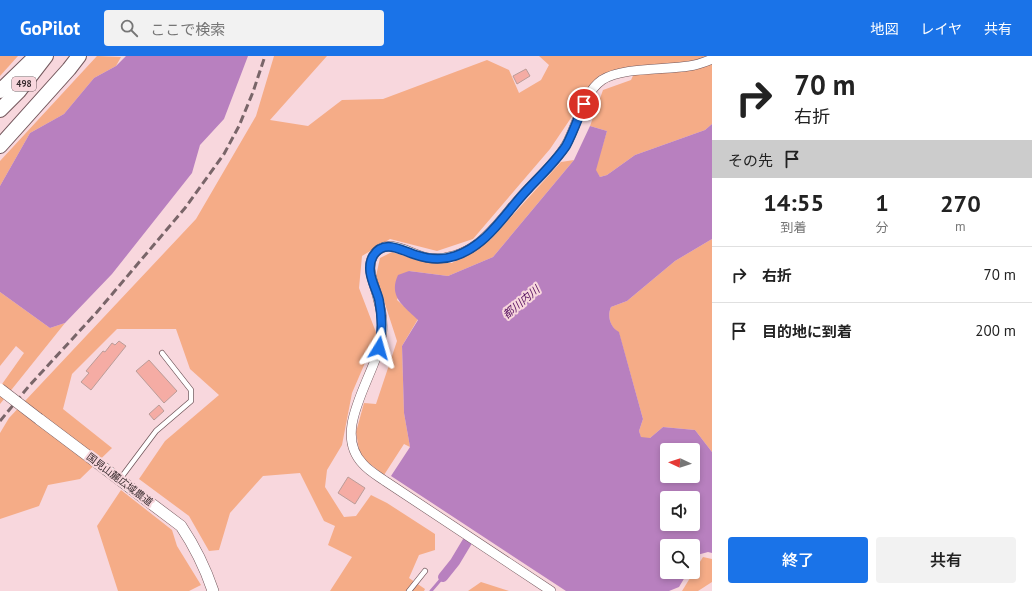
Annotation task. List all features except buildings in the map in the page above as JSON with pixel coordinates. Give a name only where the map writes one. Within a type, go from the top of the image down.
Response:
[{"type":"highway","points":[[0,91],[36,56]]},
{"type":"highway","name":"498","points":[[0,110],[19,91],[46,56]]},
{"type":"highway","points":[[0,146],[79,56]]},
{"type":"street","points":[[551,591],[384,481],[363,465],[355,454],[350,439],[352,424],[379,348],[382,334],[379,300],[371,275],[371,262],[374,255],[380,248],[390,246],[429,258],[444,258],[456,256],[475,245],[492,232],[527,190],[556,160],[567,144],[584,104],[601,81],[611,76],[627,72],[690,66],[712,59]]},
{"type":"street","name":"国見山麓広域農道","points":[[0,389],[181,526],[195,547],[207,572],[213,591]]},
{"type":"lane","points":[[120,479],[156,432],[191,401],[191,390],[162,353]]},
{"type":"lane","points":[[409,591],[425,571]]},
{"type":"shaded area","points":[[0,56],[18,56],[0,76]]},
{"type":"shaded area","points":[[97,56],[121,57],[116,66],[94,78],[64,114],[30,133],[0,186],[0,161]]},
{"type":"shaded area","points":[[274,56],[327,56],[270,120],[308,126],[342,100],[383,99],[487,60],[509,70],[519,93],[541,80],[549,65],[539,56],[712,56],[712,124],[705,130],[635,155],[607,175],[600,177],[595,170],[607,131],[590,126],[603,90],[631,80],[637,67],[600,75],[550,149],[473,239],[437,251],[390,239],[362,256],[359,288],[377,335],[352,393],[342,445],[327,470],[325,487],[344,517],[356,516],[371,495],[387,503],[435,534],[435,550],[419,555],[409,578],[425,589],[424,591],[330,591],[352,557],[328,545],[335,526],[324,521],[300,473],[263,476],[230,513],[219,550],[209,551],[189,516],[139,479],[165,441],[219,395],[190,369],[176,329],[117,329],[72,374],[63,409],[112,448],[80,479],[48,485],[39,506],[0,519],[0,433],[9,418],[196,219],[256,116]]},
{"type":"shaded area","points":[[574,160],[493,257],[448,276],[409,271],[397,300],[418,319],[402,346],[404,413],[410,447],[404,444],[384,475],[360,456],[356,432],[364,403],[376,404],[397,341],[376,276],[380,258],[392,252],[424,262],[452,263],[490,240],[561,162]]},
{"type":"shaded area","points":[[712,239],[712,452],[695,430],[663,427],[650,438],[641,438],[639,431],[643,419],[619,333],[611,325],[609,314],[611,307],[627,301],[675,261]]},
{"type":"shaded area","points":[[0,292],[50,328],[65,323],[0,404],[0,387],[24,353],[16,346],[0,366]]},
{"type":"shaded area","points":[[121,490],[172,530],[177,546],[201,585],[189,591],[118,591],[97,526]]},
{"type":"shaded area","points":[[703,557],[712,559],[712,582],[698,591],[682,591],[689,579],[700,579],[700,562]]},
{"type":"shaded area","points":[[481,582],[509,591],[468,591]]},
{"type":"water","points":[[126,56],[248,56],[224,119],[200,145],[192,173],[112,274],[65,323],[50,328],[0,292],[0,186],[30,133],[64,114],[94,78],[116,66]]},
{"type":"water","points":[[712,124],[712,239],[675,261],[627,301],[611,307],[609,318],[613,327],[619,332],[643,419],[639,431],[641,437],[650,438],[663,427],[695,430],[712,452],[712,553],[708,552],[700,554],[700,539],[660,539],[660,579],[684,579],[679,587],[669,591],[566,591],[391,476],[410,447],[404,413],[402,346],[418,320],[399,300],[396,295],[395,283],[398,275],[409,271],[448,276],[493,257],[574,160],[590,126],[607,131],[596,170],[600,177],[607,175],[635,155],[705,130]]},
{"type":"waterway","name":"都川内川","points":[[443,577],[455,562],[467,542]]},
{"type":"waterway","name":"都川内川","points":[[431,591],[443,577]]},
{"type":"railway","points":[[0,421],[29,386],[97,312],[185,208],[224,154],[239,126],[253,92],[265,56]]},
{"type":"route","points":[[379,348],[382,334],[382,323],[379,300],[371,275],[371,262],[374,255],[380,248],[390,246],[429,258],[444,258],[456,256],[475,245],[492,232],[527,190],[556,160],[567,144],[584,104]]}]
